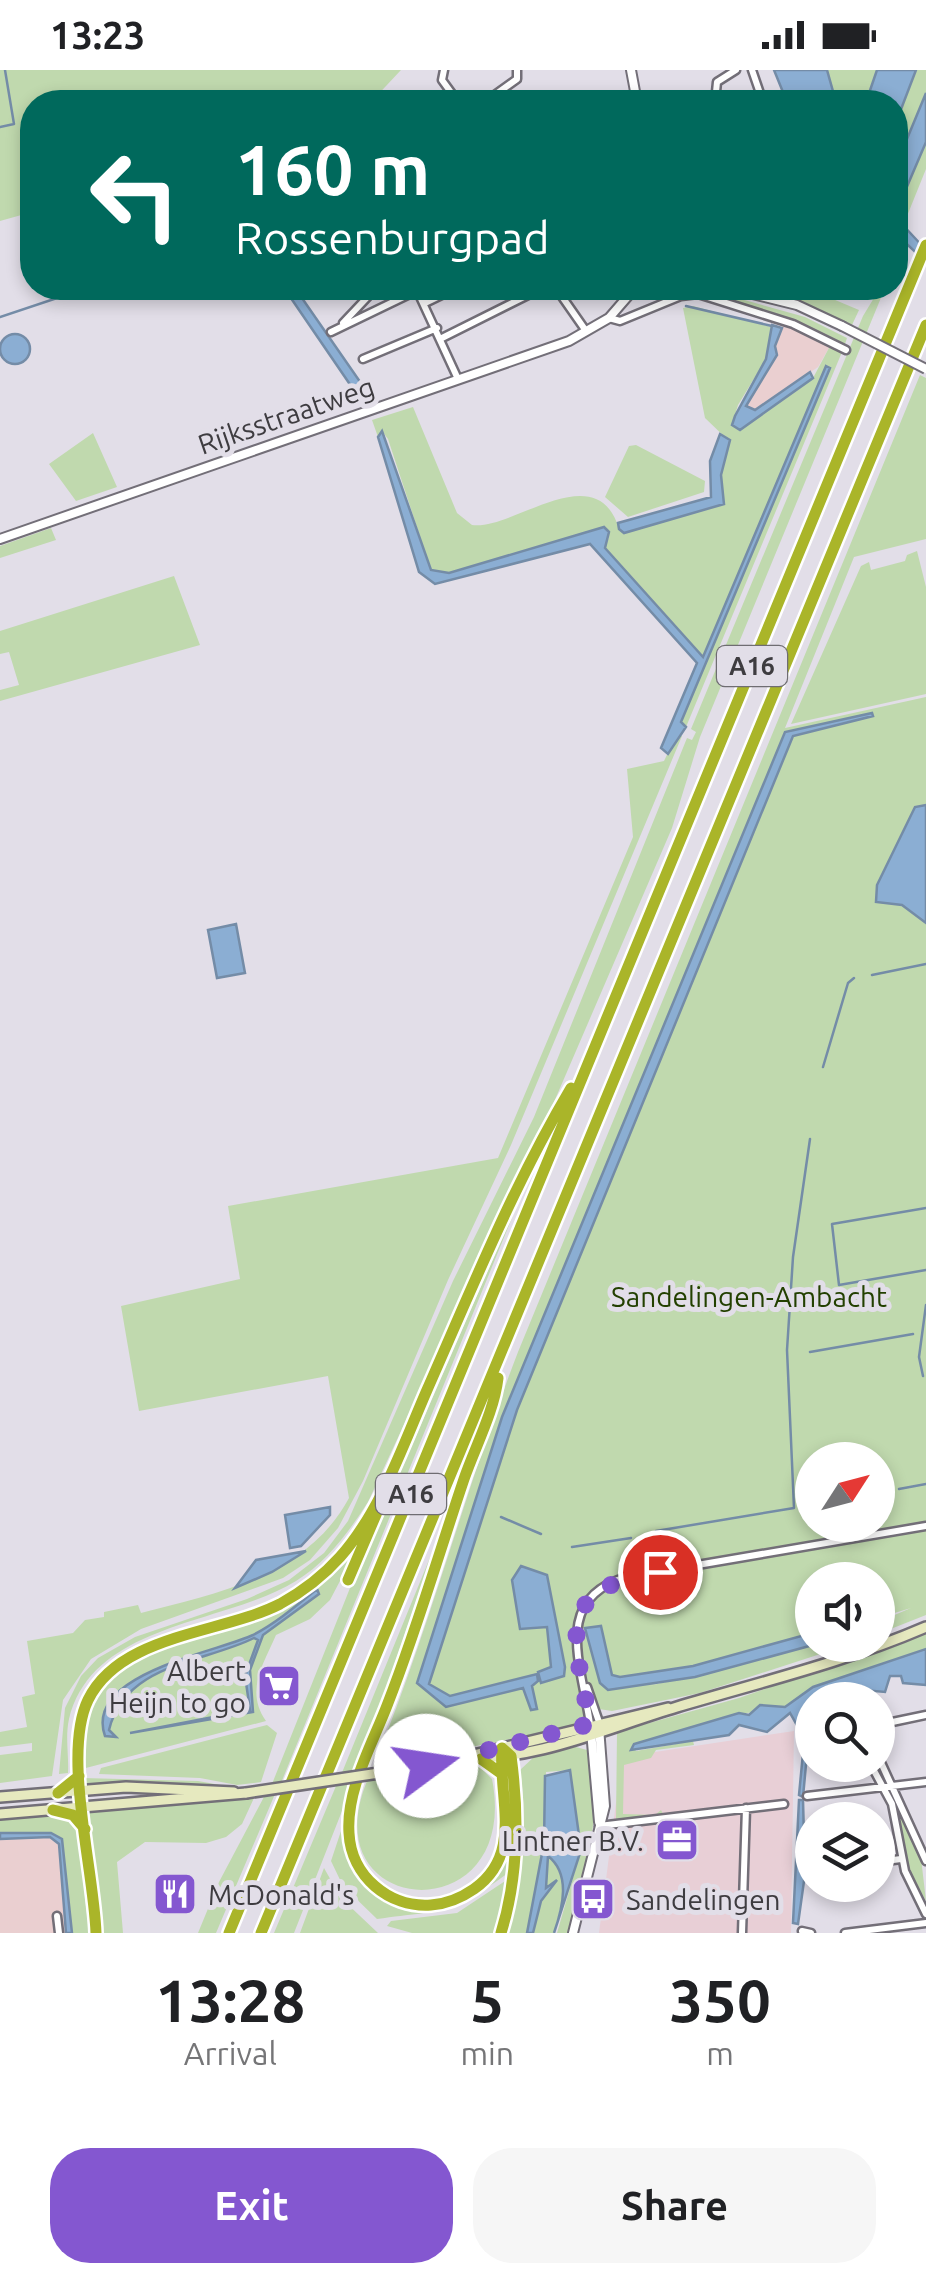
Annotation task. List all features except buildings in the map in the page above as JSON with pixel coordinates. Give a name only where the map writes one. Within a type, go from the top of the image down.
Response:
[{"type":"highway","name":"A16","points":[[908,288],[926,245]]},
{"type":"highway","name":"A16","points":[[229,1933],[903,300]]},
{"type":"highway","name":"A16","points":[[260,1933],[926,326]]},
{"type":"highway","name":"A16","points":[[911,363],[926,336]]},
{"type":"highway","name":"A16","points":[[348,1580],[410,1429],[538,1143],[592,1054]]},
{"type":"highway","name":"A16","points":[[500,1359],[497,1388],[399,1674],[355,1788],[349,1838],[364,1875],[387,1895],[416,1905],[454,1900],[481,1884],[500,1858],[506,1836],[504,1754]]},
{"type":"highway","name":"A16","points":[[96,1933],[80,1791],[80,1721],[104,1677],[134,1656],[256,1614],[312,1584],[360,1531],[410,1429]]},
{"type":"highway","points":[[502,1933],[516,1846],[504,1754]]},
{"type":"highway","points":[[482,1759],[502,1774]]},
{"type":"highway","points":[[58,1793],[79,1776]]},
{"type":"highway","points":[[53,1810],[76,1816],[87,1833]]},
{"type":"main road","points":[[461,1758],[504,1754],[787,1677],[926,1627]]},
{"type":"main road","points":[[0,1814],[246,1793],[504,1754]]},
{"type":"main road","points":[[0,1797],[154,1787],[246,1793]]},
{"type":"street","points":[[502,90],[517,79],[517,70]]},
{"type":"street","points":[[716,90],[717,82],[736,70]]},
{"type":"street","points":[[331,332],[365,300]]},
{"type":"street","points":[[343,323],[393,300]]},
{"type":"street","points":[[423,300],[458,379]]},
{"type":"street","points":[[425,303],[431,300]]},
{"type":"street","points":[[442,338],[518,300]]},
{"type":"street","points":[[564,300],[587,332]]},
{"type":"street","name":"Rijksstraatweg","points":[[0,538],[587,332],[625,300]]},
{"type":"street","name":"Rijksstraatweg","points":[[608,318],[620,321],[671,300]]},
{"type":"street","name":"Rijksstraatweg","points":[[717,300],[793,324],[846,350]]},
{"type":"street","points":[[777,300],[797,305],[926,368]]},
{"type":"street","points":[[364,359],[437,328]]},
{"type":"street","points":[[573,1933],[599,1826],[595,1728],[586,1686],[580,1677],[576,1639],[578,1618],[586,1599],[610,1582],[926,1526]]},
{"type":"street","points":[[895,1721],[926,1715]]},
{"type":"street","points":[[886,1782],[890,1787],[902,1859],[926,1914]]},
{"type":"street","points":[[888,1782],[926,1860]]},
{"type":"street","points":[[807,1796],[926,1782]]},
{"type":"street","points":[[599,1826],[619,1827],[784,1804]]},
{"type":"street","points":[[742,1933],[746,1808]]},
{"type":"street","points":[[895,1860],[902,1859]]},
{"type":"street","points":[[56,1916],[59,1933]]},
{"type":"street","points":[[848,1933],[926,1923]]},
{"type":"street","points":[[802,1932],[812,1933]]},
{"type":"shaded area","points":[[783,324],[830,346],[818,367],[755,410],[746,405],[777,355],[775,346]]},
{"type":"shaded area","points":[[794,1731],[791,1933],[599,1933],[622,1757]]},
{"type":"shaded area","points":[[64,1825],[75,1933],[0,1933],[0,1827]]},
{"type":"green space","points":[[0,70],[401,70],[382,90],[20,90],[20,215],[0,221]]},
{"type":"green space","points":[[827,70],[877,70],[870,90],[833,90]]},
{"type":"green space","points":[[916,70],[926,70],[926,93],[908,137],[908,91]]},
{"type":"green space","points":[[926,142],[926,169],[908,214],[908,184]]},
{"type":"green space","points":[[718,300],[745,300],[805,317],[847,338],[844,347],[797,323]]},
{"type":"green space","points":[[796,300],[835,300],[859,310],[852,325]]},
{"type":"green space","points":[[873,300],[880,300],[700,737],[672,828],[554,1102],[368,1502],[336,1546],[296,1581],[267,1596],[164,1630],[132,1644],[104,1663],[83,1687],[69,1719],[68,1773],[59,1774],[65,1708],[81,1676],[98,1658],[135,1637],[247,1599],[289,1580],[324,1553],[348,1521],[453,1281],[534,1117],[687,738],[692,740],[696,732],[691,729]]},
{"type":"green space","points":[[693,306],[771,327],[766,359],[738,405],[732,425],[813,378],[830,346],[842,352],[686,727],[681,723],[826,367],[703,658],[605,547],[609,537],[604,527],[449,573],[431,570],[388,439],[382,431],[378,437],[372,420],[413,407],[457,513],[472,525],[489,524],[573,496],[592,498],[608,508],[619,529],[724,504],[721,476],[730,442],[705,418],[683,308]]},
{"type":"green space","name":"Sandelingen-Ambacht","points":[[920,375],[926,378],[926,539],[854,557],[785,728],[926,697],[926,1615],[895,1627],[895,1615],[911,1608],[895,1613],[895,1562],[795,1562],[795,1642],[649,1686],[795,1650],[796,1662],[700,1693],[612,1711],[599,1709],[596,1700],[585,1703],[583,1722],[568,1727],[373,1767],[412,1664],[518,1352]],"holes":[[[750,815],[513,1415],[423,1681],[502,1417]]]},
{"type":"green space","points":[[93,433],[117,487],[76,501],[49,464]]},
{"type":"green space","points":[[636,445],[705,481],[704,492],[628,517],[605,497],[629,446]]},
{"type":"green space","points":[[51,528],[56,540],[0,558],[0,546]]},
{"type":"green space","points":[[917,551],[926,587],[926,694],[791,724],[861,566],[869,562],[871,570],[905,561],[907,555]]},
{"type":"green space","points":[[174,576],[200,645],[0,701],[0,690],[19,685],[9,652],[0,654],[0,631]]},
{"type":"green space","points":[[676,736],[682,736],[511,1145],[448,1280],[363,1481],[338,1528],[310,1560],[283,1578],[141,1629],[91,1659],[63,1700],[52,1776],[0,1783],[0,1755],[32,1751],[32,1743],[0,1747],[0,1732],[27,1727],[22,1697],[35,1694],[27,1641],[73,1633],[85,1620],[104,1617],[104,1612],[138,1605],[141,1613],[259,1577],[310,1546],[349,1498],[328,1376],[139,1411],[121,1306],[240,1279],[228,1206],[498,1158],[633,837],[627,769],[664,761]]},
{"type":"green space","points":[[532,1169],[281,1783],[272,1784],[352,1583]]},
{"type":"green space","points":[[373,1518],[330,1600],[310,1619],[276,1635],[258,1678],[257,1699],[266,1721],[82,1769],[80,1741],[92,1693],[132,1659],[293,1598]]},
{"type":"green space","points":[[438,1538],[357,1773],[341,1775]]},
{"type":"green space","points":[[926,1632],[926,1649],[895,1659],[895,1643]]},
{"type":"green space","points":[[841,1662],[887,1662],[828,1682],[795,1682],[795,1700],[786,1707],[739,1713],[632,1745],[636,1751],[693,1741],[694,1745],[656,1750],[651,1758],[624,1765],[623,1814],[655,1815],[661,1810],[663,1814],[616,1822],[617,1732],[739,1698]]},
{"type":"green space","points":[[267,1725],[277,1733],[261,1782],[237,1785],[200,1778],[99,1774],[101,1768]]},
{"type":"green space","points":[[572,1746],[587,1750],[595,1789],[586,1867],[567,1933],[557,1933],[581,1850],[570,1770],[546,1772],[544,1843],[527,1933],[508,1933],[523,1853],[520,1770],[535,1756]]},
{"type":"green space","points":[[510,1766],[512,1870],[475,1896],[448,1908],[377,1919],[343,1886],[331,1861],[344,1822],[376,1891],[440,1907],[494,1872]]},
{"type":"green space","points":[[480,1767],[492,1779],[493,1829],[477,1864],[451,1884],[419,1890],[389,1882],[367,1861],[357,1827],[367,1781]]},
{"type":"green space","points":[[82,1778],[198,1781],[237,1788],[84,1788]]},
{"type":"green space","points":[[353,1783],[294,1933],[274,1933],[336,1786]]},
{"type":"green space","points":[[891,1793],[921,1858],[926,1901],[906,1864]]},
{"type":"green space","points":[[275,1794],[216,1933],[198,1933],[219,1882],[265,1795]]},
{"type":"green space","points":[[254,1798],[242,1824],[226,1837],[206,1843],[145,1842],[117,1862],[123,1933],[100,1933],[98,1884],[86,1810]]},
{"type":"green space","points":[[58,1815],[77,1825],[89,1933],[72,1933],[63,1843],[51,1833],[0,1833],[0,1820]]},
{"type":"green space","points":[[548,1856],[562,1871],[564,1893],[554,1933],[533,1933],[541,1901],[553,1883],[546,1889]]},
{"type":"green space","points":[[324,1868],[341,1898],[378,1933],[300,1933]]},
{"type":"green space","points":[[511,1877],[498,1933],[412,1933],[387,1926],[391,1921],[457,1913]]},
{"type":"water","points":[[774,70],[827,70],[833,90],[782,90]]},
{"type":"water","points":[[877,70],[916,70],[908,91],[870,90]]},
{"type":"water","points":[[926,93],[926,142],[908,184],[908,137]]},
{"type":"water","points":[[908,231],[926,250],[926,262],[908,245]]},
{"type":"water","points":[[292,300],[303,300],[372,399],[362,402]]},
{"type":"water","points":[[772,325],[782,328],[775,346],[777,355],[746,406],[755,410],[810,372],[813,378],[740,430],[732,425],[766,359]]},
{"type":"water","points":[[15,334],[26,338],[30,349],[26,360],[15,364],[4,360],[0,349],[4,338]]},
{"type":"water","points":[[826,366],[830,368],[681,722],[686,727],[668,754],[661,748],[697,663],[590,544],[435,584],[419,572],[378,437],[382,431],[431,570],[449,573],[604,527],[609,532],[605,548],[703,657]]},
{"type":"water","points":[[720,434],[730,440],[721,475],[724,504],[624,533],[619,529],[618,523],[711,497],[710,461]]},
{"type":"water","points":[[872,713],[873,716],[793,736],[517,1410],[429,1684],[450,1696],[537,1674],[538,1681],[532,1686],[537,1709],[531,1710],[523,1688],[446,1707],[417,1683],[502,1417],[785,732]]},
{"type":"water","points":[[926,805],[926,923],[902,905],[876,902],[877,885],[915,807]]},
{"type":"water","points":[[236,924],[245,973],[217,978],[208,930]]},
{"type":"water","points":[[330,1507],[330,1515],[301,1546],[290,1548],[285,1515]]},
{"type":"water","points":[[306,1551],[272,1572],[235,1588],[256,1560]]},
{"type":"water","points":[[521,1566],[547,1575],[565,1667],[564,1676],[541,1683],[538,1672],[551,1667],[547,1627],[520,1629],[512,1580]]},
{"type":"water","points":[[317,1589],[319,1594],[263,1635],[250,1670],[253,1712],[130,1733],[250,1710],[245,1676],[258,1640],[254,1638],[149,1678],[131,1691],[118,1708],[109,1730],[116,1737],[105,1736],[104,1715],[114,1696],[133,1681],[253,1635]]},
{"type":"water","points":[[601,1626],[612,1675],[620,1677],[693,1666],[795,1638],[795,1650],[695,1677],[608,1690],[600,1683],[585,1628]]},
{"type":"water","points":[[926,1649],[926,1685],[903,1683],[901,1676],[890,1676],[888,1682],[828,1682],[895,1662]]},
{"type":"water","points":[[795,1700],[795,1722],[790,1713],[767,1732],[739,1725],[729,1735],[631,1750],[634,1744],[739,1713],[749,1715],[760,1705],[785,1707]]},
{"type":"water","points":[[570,1770],[581,1850],[557,1923],[562,1881],[548,1856],[546,1888],[557,1880],[541,1901],[533,1933],[527,1933],[544,1843],[545,1776]]},
{"type":"water","points":[[0,1833],[51,1833],[62,1839],[72,1933],[66,1933],[59,1844],[50,1837],[0,1839]]},
{"type":"water","points":[[795,1882],[795,1902],[801,1902],[798,1924],[793,1923]]},
{"type":"waterway","points":[[0,127],[14,124],[5,70]]},
{"type":"waterway","points":[[0,317],[51,300]]},
{"type":"waterway","points":[[686,306],[772,326]]},
{"type":"waterway","points":[[872,975],[926,964]]},
{"type":"waterway","points":[[823,1067],[848,983],[854,978]]},
{"type":"waterway","points":[[656,1531],[794,1508],[787,1350],[793,1257],[810,1139]]},
{"type":"waterway","points":[[926,1208],[832,1224],[839,1285],[926,1270]]},
{"type":"waterway","points":[[923,1376],[919,1357],[926,1305]]},
{"type":"waterway","points":[[810,1352],[913,1334]]},
{"type":"waterway","points":[[899,1489],[926,1484]]},
{"type":"waterway","points":[[501,1517],[541,1534]]},
{"type":"waterway","points":[[572,1547],[631,1538]]},
{"type":"place","name":"Albert Heijn to go","points":[[279,1686]]},
{"type":"place","name":"Lintner B.V.","points":[[677,1840]]},
{"type":"place","name":"McDonald's","points":[[175,1894]]},
{"type":"place","name":"Sandelingen","points":[[593,1899]]},
{"type":"route","points":[[426,1766],[590,1724],[576,1639],[578,1618],[586,1599],[610,1582],[660,1572]]}]
